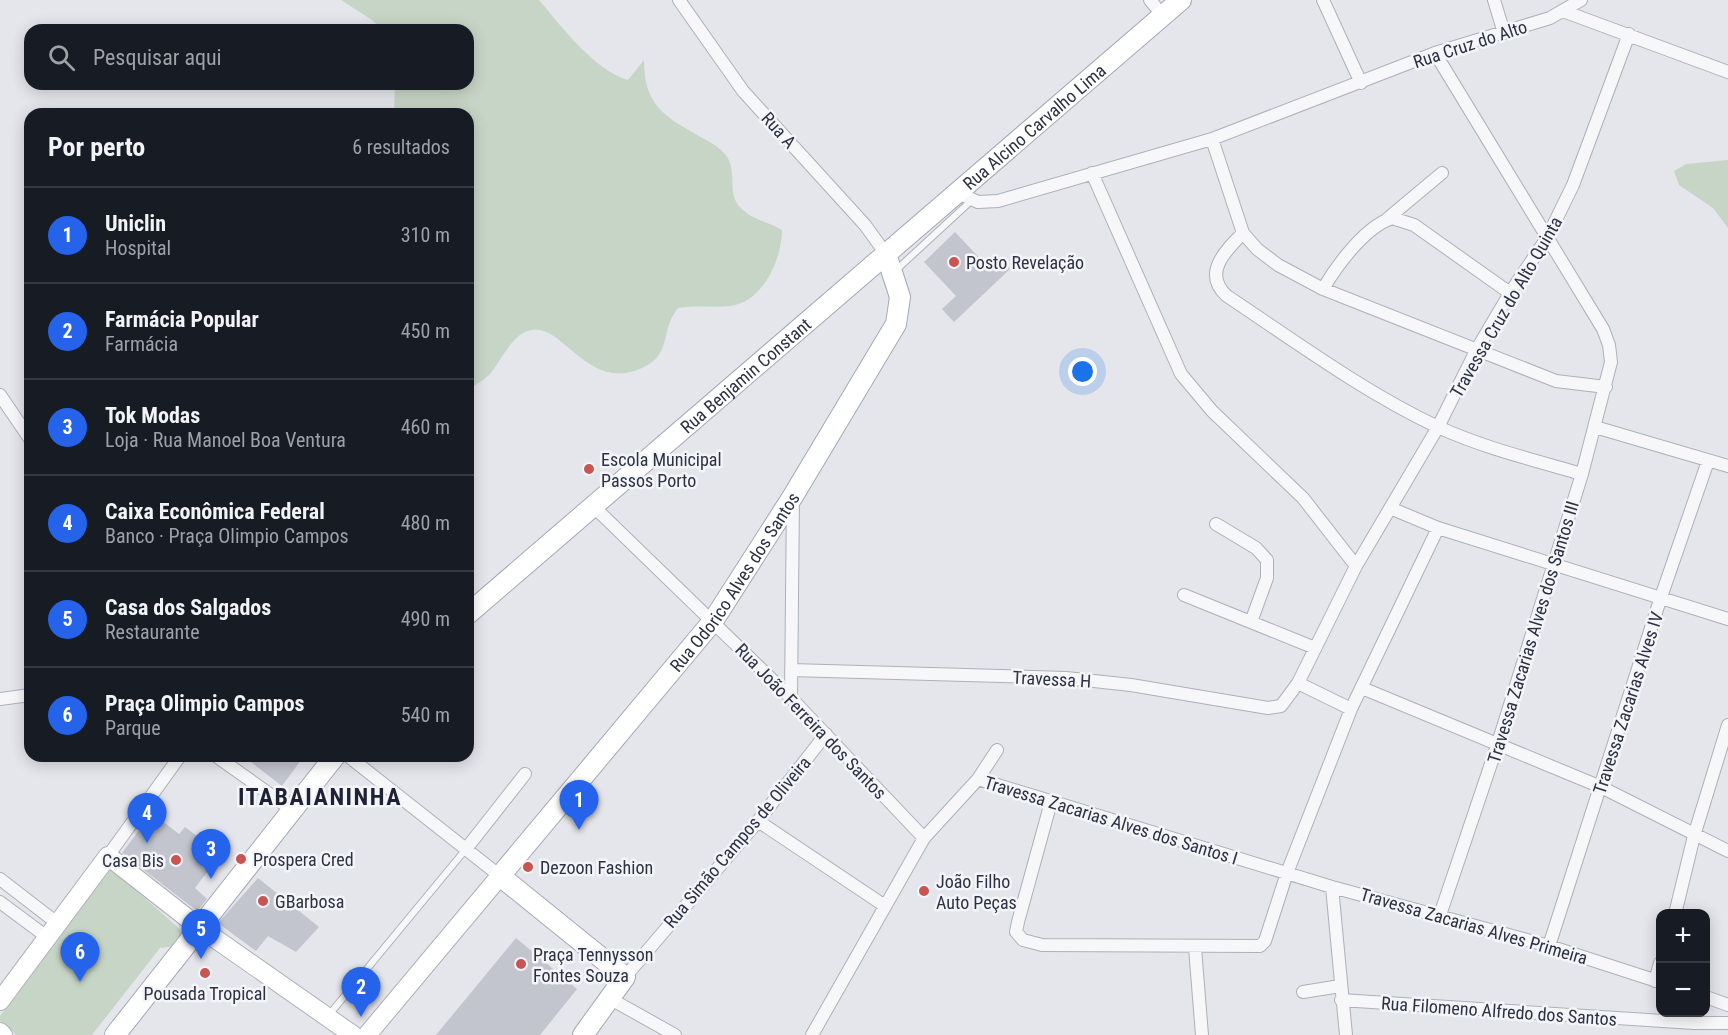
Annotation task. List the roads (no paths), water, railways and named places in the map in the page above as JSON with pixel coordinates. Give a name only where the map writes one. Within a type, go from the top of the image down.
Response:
[{"type":"main road","name":"Rua Alcino Carvalho Lima","points":[[890,263],[1181,0]]},
{"type":"main road","name":"Rua Odorico Alves dos Santos","points":[[500,876],[713,621],[794,496],[897,324],[900,297],[890,263]]},
{"type":"main road","name":"Rua Benjamin Constant","points":[[474,609],[592,505],[890,263]]},
{"type":"main road","points":[[115,1035],[330,762]]},
{"type":"main road","points":[[0,1001],[108,856],[200,928],[353,1035]]},
{"type":"main road","points":[[367,1035],[500,876],[625,977],[582,1035]]},
{"type":"street","name":"Rua A","points":[[679,0],[743,90],[865,225],[890,263]]},
{"type":"street","points":[[1150,0],[1163,16]]},
{"type":"street","points":[[1323,0],[1361,83]]},
{"type":"street","points":[[1494,0],[1504,33]]},
{"type":"street","name":"Rua Cruz do Alto","points":[[965,196],[987,203],[999,201],[1212,139],[1435,53],[1504,33],[1563,11],[1581,0]]},
{"type":"street","points":[[1563,11],[1728,72]]},
{"type":"street","name":"Travessa Cruz do Alto Quinta","points":[[1315,648],[1356,566],[1438,427],[1477,349],[1510,293],[1547,238],[1573,184],[1629,34]]},
{"type":"street","points":[[1435,53],[1547,238]]},
{"type":"street","points":[[1212,139],[1243,233],[1257,249],[1278,265],[1323,289],[1556,381],[1606,387]]},
{"type":"street","points":[[1092,173],[1181,374],[1212,411],[1302,498],[1356,566]]},
{"type":"street","points":[[1323,289],[1350,251],[1442,173]]},
{"type":"street","points":[[1386,220],[1406,220],[1510,293]]},
{"type":"street","points":[[1243,233],[1228,248],[1218,263],[1216,278],[1221,291],[1328,363],[1438,427],[1487,445],[1582,474]]},
{"type":"street","name":"Travessa Zacarias Alves dos Santos III","points":[[1440,915],[1554,566],[1582,474],[1611,362],[1609,345],[1603,329],[1547,238]]},
{"type":"street","points":[[0,395],[24,430]]},
{"type":"street","points":[[1595,427],[1728,466]]},
{"type":"street","name":"Travessa Zacarias Alves IV","points":[[1549,946],[1660,600],[1708,461]]},
{"type":"street","points":[[791,698],[794,496]]},
{"type":"street","name":"Rua João Ferreira dos Santos","points":[[592,505],[791,698],[924,838]]},
{"type":"street","points":[[1390,508],[1438,528],[1660,600],[1728,619]]},
{"type":"street","points":[[1216,524],[1256,548],[1268,560],[1267,578],[1251,622]]},
{"type":"street","points":[[1051,802],[1018,922],[1016,932],[1023,940],[1042,945],[1195,948],[1256,948],[1263,944],[1287,873],[1351,709],[1438,528]]},
{"type":"street","points":[[1184,595],[1315,648]]},
{"type":"street","name":"Travessa H","points":[[791,670],[1066,678],[1131,685],[1269,708],[1281,706],[1298,683],[1315,648]]},
{"type":"street","points":[[1298,683],[1351,709]]},
{"type":"street","points":[[1362,688],[1601,787],[1694,836],[1728,851]]},
{"type":"street","points":[[0,699],[24,696]]},
{"type":"street","points":[[1676,909],[1694,836],[1728,725]]},
{"type":"street","name":"Rua Simão Campos de Oliveira","points":[[625,977],[758,820],[826,734]]},
{"type":"street","points":[[978,779],[997,750]]},
{"type":"street","points":[[108,856],[176,762]]},
{"type":"street","points":[[224,762],[292,810]]},
{"type":"street","points":[[356,762],[500,876]]},
{"type":"street","points":[[466,849],[525,774]]},
{"type":"street","name":"Travessa Zacarias Alves dos Santos I","points":[[812,1035],[924,838],[978,779],[1287,873]]},
{"type":"street","points":[[758,820],[885,906]]},
{"type":"street","name":"Travessa Zacarias Alves Primeira","points":[[1287,873],[1549,946],[1656,980]]},
{"type":"street","points":[[0,879],[52,930]]},
{"type":"street","points":[[1332,887],[1346,1035]]},
{"type":"street","points":[[0,902],[52,930]]},
{"type":"street","points":[[1195,948],[1202,1035]]},
{"type":"street","points":[[1303,992],[1340,986]]},
{"type":"street","points":[[609,998],[675,1035]]},
{"type":"street","points":[[1710,999],[1728,1005]]},
{"type":"street","name":"Rua Filomeno Alfredo dos Santos","points":[[1341,1000],[1694,1023],[1728,1023]]},
{"type":"lane","points":[[328,1016],[466,849]]},
{"type":"place","name":"Posto Revelação","points":[[954,262]]},
{"type":"place","name":"Escola Municipal Passos Porto","points":[[589,469]]},
{"type":"place","name":"Uniclin","points":[[579,830]]},
{"type":"place","name":"Caixa Econômica Federal","points":[[147,843]]},
{"type":"place","name":"Prospera Cred","points":[[241,859]]},
{"type":"place","name":"Casa Bis","points":[[176,860]]},
{"type":"place","name":"Dezoon Fashion","points":[[528,867]]},
{"type":"place","name":"Tok Modas","points":[[211,879]]},
{"type":"place","name":"João Filho Auto Peças","points":[[924,891]]},
{"type":"place","name":"GBarbosa","points":[[263,901]]},
{"type":"place","name":"Casa dos Salgados","points":[[201,959]]},
{"type":"place","name":"Praça Tennysson Fontes Souza","points":[[521,964]]},
{"type":"place","name":"Pousada Tropical","points":[[205,973]]},
{"type":"place","name":"Praça Olimpio Campos","points":[[80,982]]},
{"type":"place","name":"Farmácia Popular","points":[[361,1017]]},
{"type":"district","name":"ITABAIANINHA","points":[[320,797]]}]
